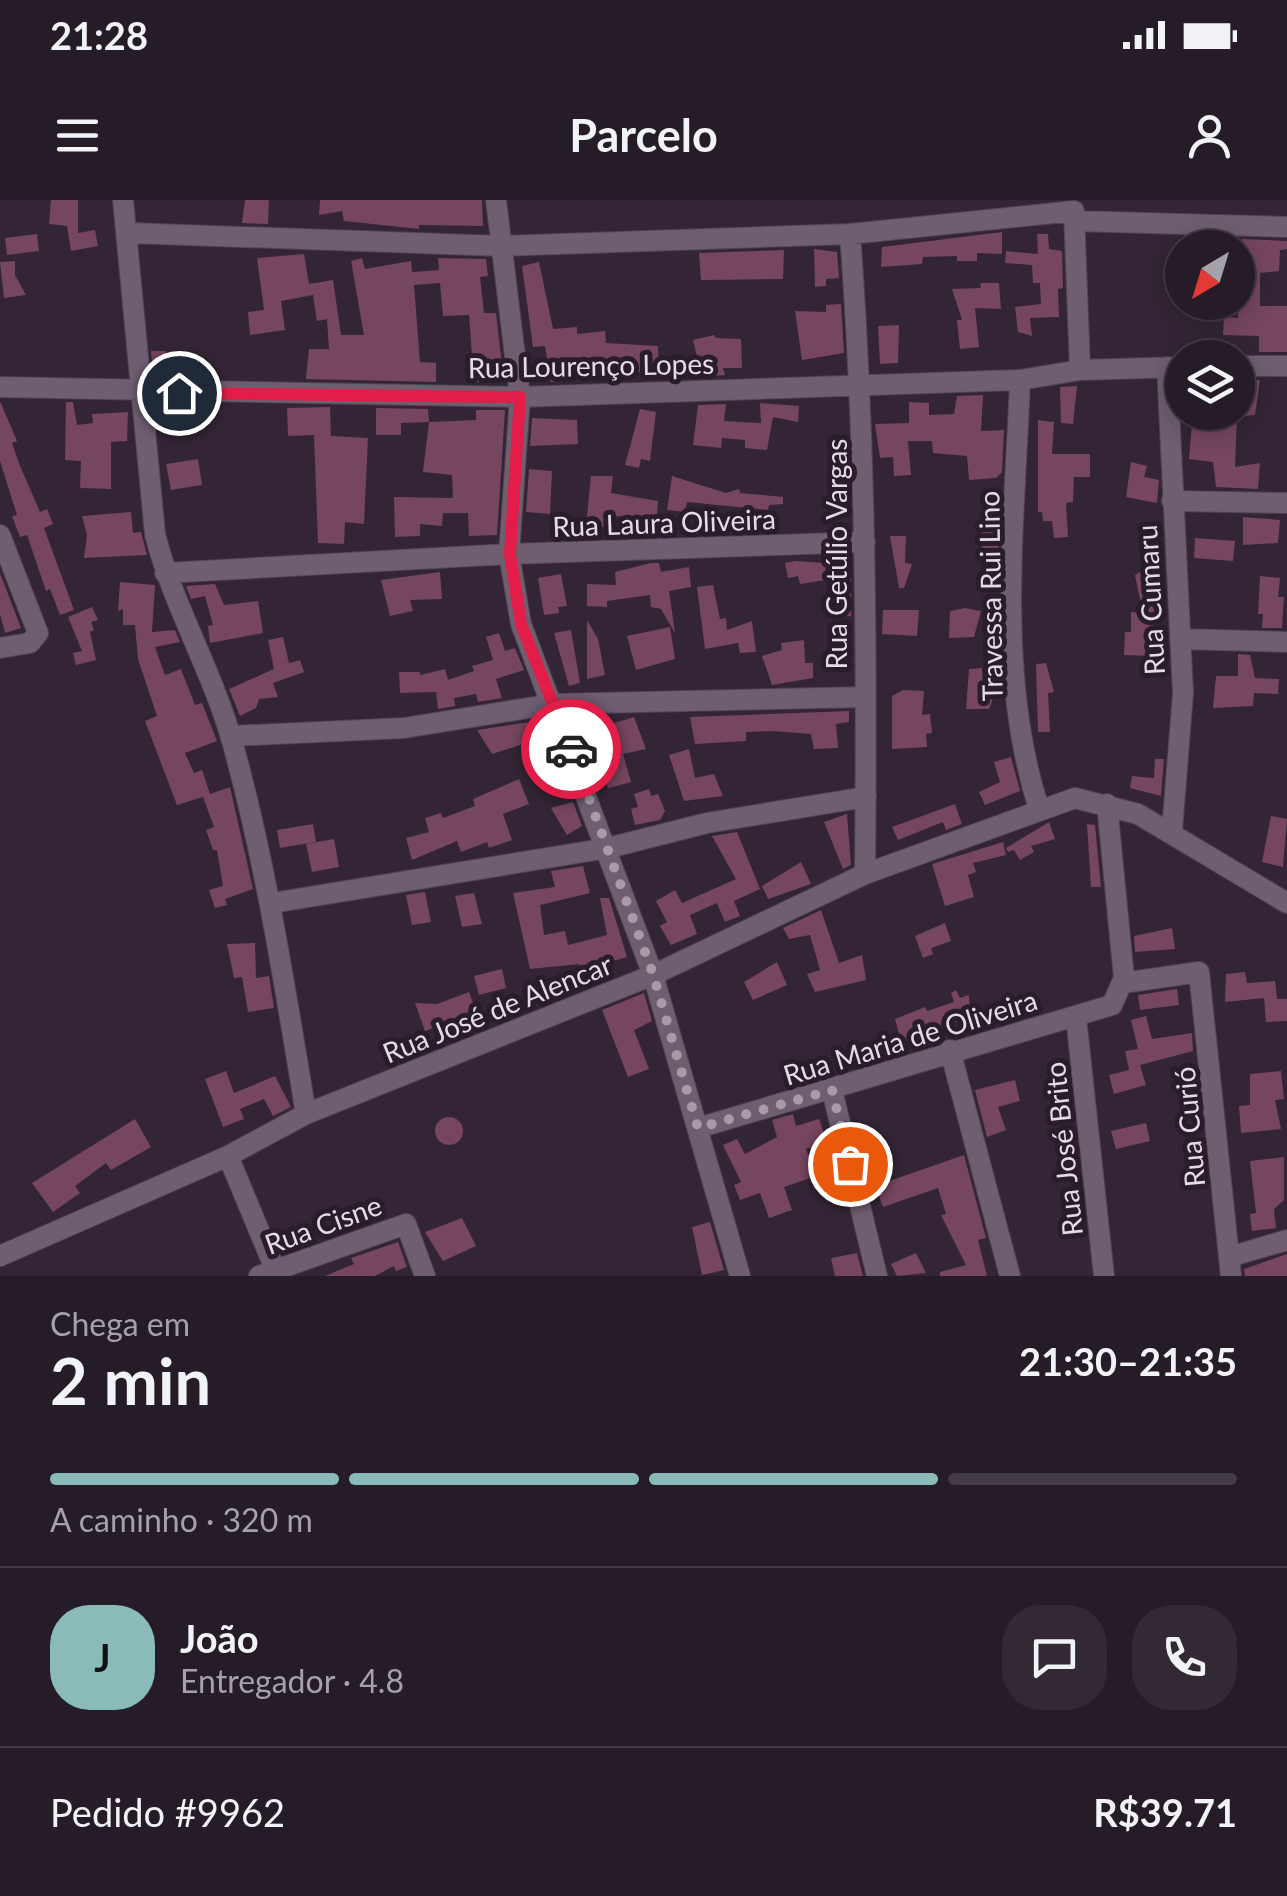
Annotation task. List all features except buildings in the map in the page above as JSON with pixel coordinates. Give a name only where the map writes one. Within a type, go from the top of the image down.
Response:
[{"type":"street","points":[[123,200],[155,534],[165,573],[231,736],[272,903],[306,1114]]},
{"type":"street","points":[[496,200],[520,397],[510,554],[521,624],[653,974],[740,1276]]},
{"type":"street","points":[[129,233],[502,246],[850,234],[1073,211],[1287,227]]},
{"type":"street","points":[[1073,211],[1080,370]]},
{"type":"street","name":"Rua Getúlio Vargas","points":[[850,234],[861,384],[866,542],[864,874]]},
{"type":"street","name":"Rua Lourenço Lopes","points":[[1,381],[142,393],[520,397],[1020,380],[1080,370],[1165,366]]},
{"type":"street","points":[[1255,366],[1287,366]]},
{"type":"street","name":"Travessa Rui Lino","points":[[1020,380],[1014,672],[1024,765],[1039,809]]},
{"type":"street","name":"Rua Cumaru","points":[[1172,830],[1184,693],[1172,501],[1174,430]]},
{"type":"street","points":[[1172,501],[1287,503]]},
{"type":"street","points":[[0,535],[36,638],[0,648]]},
{"type":"street","name":"Rua Laura Oliveira","points":[[165,573],[510,554],[866,542]]},
{"type":"street","points":[[1180,639],[1287,642]]},
{"type":"street","points":[[231,736],[404,728],[553,704],[864,697]]},
{"type":"street","points":[[272,903],[608,848],[707,823],[866,798]]},
{"type":"street","name":"Rua José de Alencar","points":[[0,1256],[228,1156],[306,1114],[653,974],[864,874],[1075,798],[1107,804],[1172,830],[1287,902]]},
{"type":"street","points":[[1107,804],[1123,983]]},
{"type":"street","name":"Rua Curió","points":[[1123,983],[1200,972],[1230,1266]]},
{"type":"street","name":"Rua Maria de Oliveira","points":[[698,1128],[832,1090],[950,1050],[1112,1005],[1123,983]]},
{"type":"street","name":"Rua José Brito","points":[[1076,1017],[1104,1276]]},
{"type":"street","points":[[950,1050],[1010,1276]]},
{"type":"street","points":[[832,1090],[877,1276]]},
{"type":"street","points":[[228,1156],[268,1249],[271,1274]]},
{"type":"street","name":"Rua Cisne","points":[[271,1274],[406,1224],[425,1276]]},
{"type":"street","points":[[1230,1266],[1287,1240]]},
{"type":"way so far","points":[[571,749],[653,974],[698,1128],[832,1090],[850,1164]]},
{"type":"route","points":[[179,393],[520,397],[510,554],[521,624],[571,749]]}]
